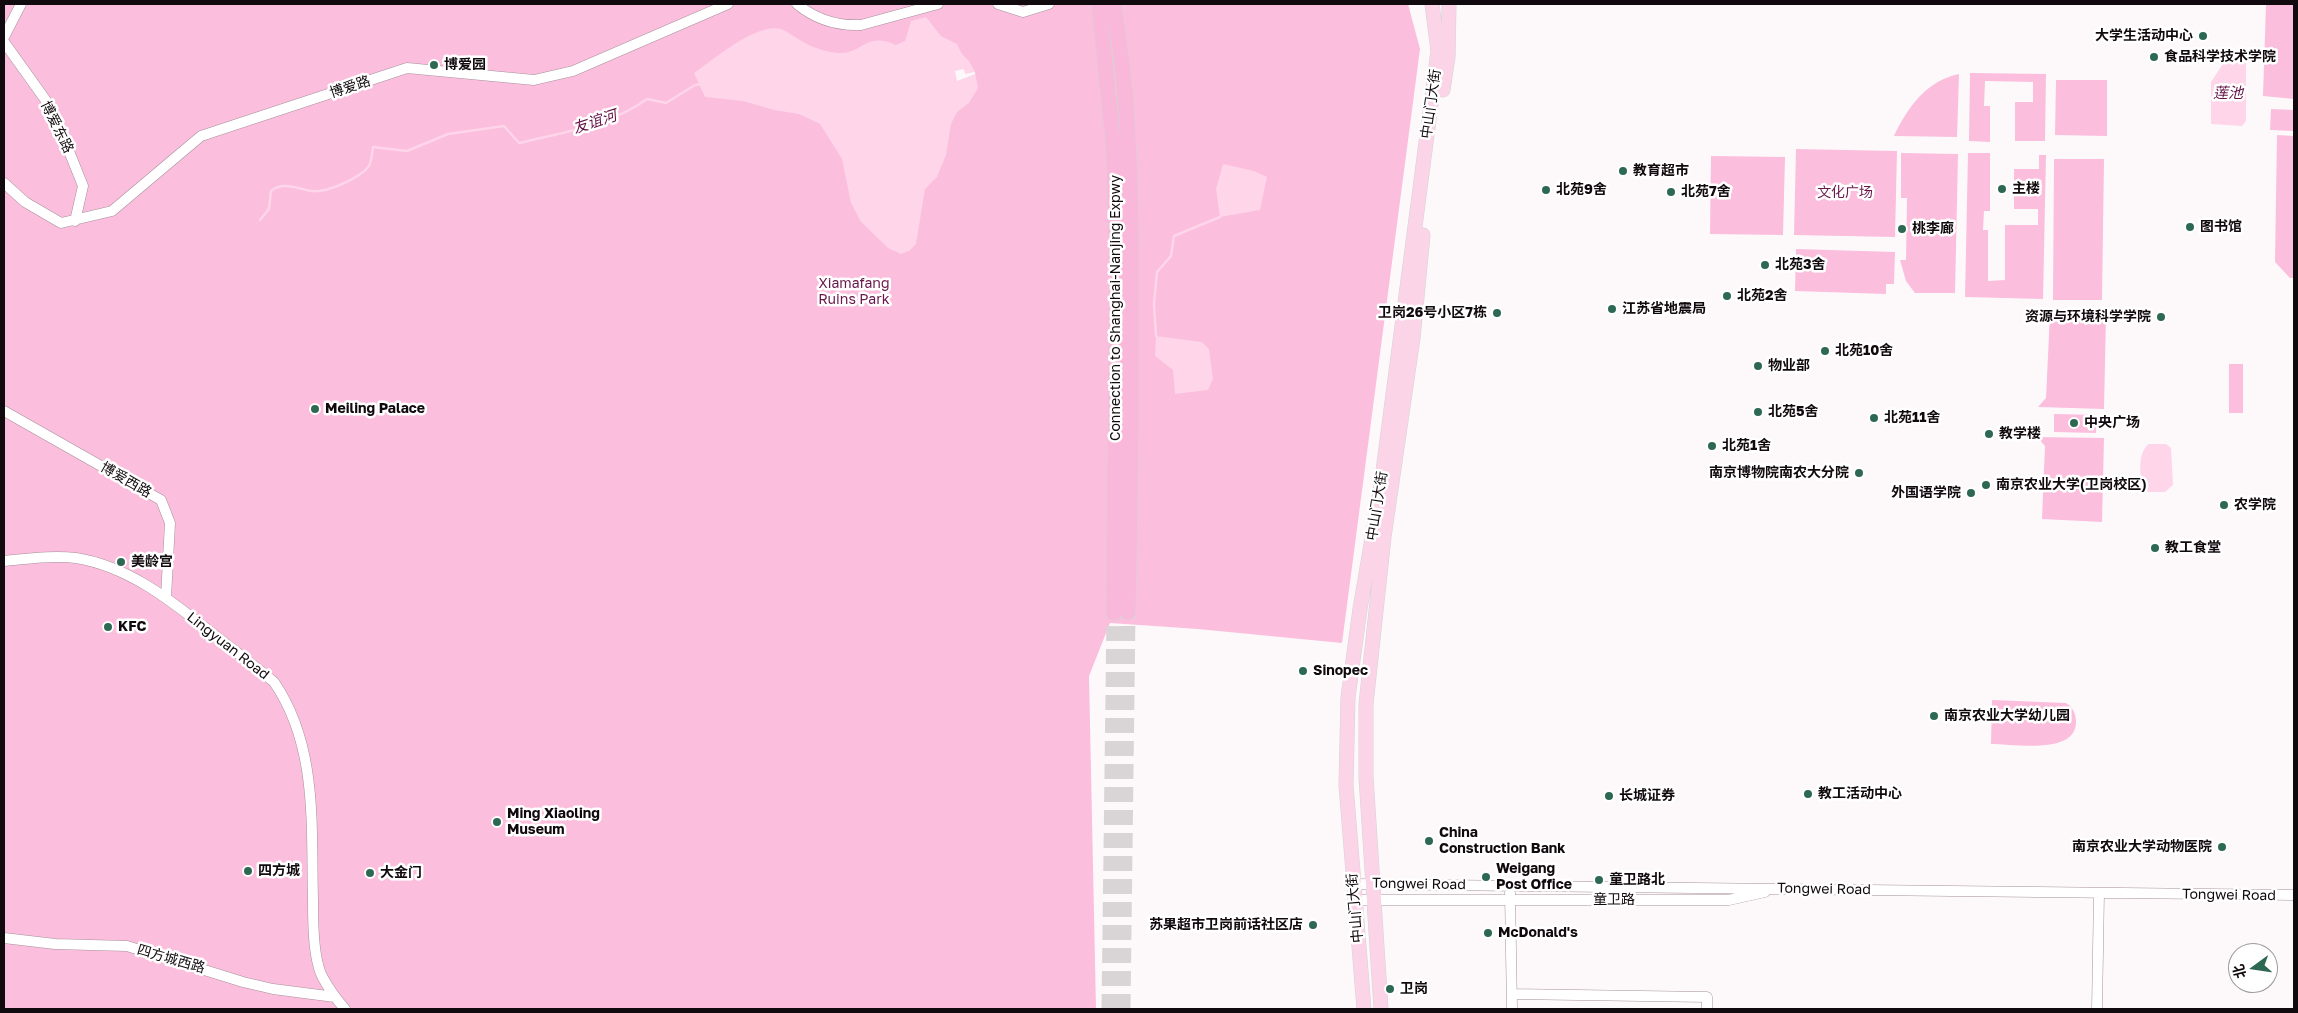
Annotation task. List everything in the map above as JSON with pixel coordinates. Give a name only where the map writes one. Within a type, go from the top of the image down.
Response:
[{"type":"highway","name":"Connection to Shanghai-Nanjing Expwy","points":[[1099,4],[1110,89],[1114,159],[1117,456],[1121,613],[1131,456],[1131,207],[1124,80],[1113,4]]},
{"type":"main road","name":"中山门大街","points":[[1364,1009],[1346,785],[1348,697],[1360,610],[1381,486],[1438,51],[1432,4]]},
{"type":"main road","name":"中山门大街","points":[[1381,1009],[1366,776],[1366,704],[1370,649],[1384,537],[1413,338],[1421,250],[1448,57],[1448,4]]},
{"type":"street","points":[[4,37],[21,4]]},
{"type":"street","name":"博爱路","points":[[4,183],[25,202],[62,223],[112,212],[201,136],[407,68],[534,80],[572,72],[728,4]]},
{"type":"street","points":[[797,4],[817,17],[850,26],[861,25],[938,4]]},
{"type":"street","points":[[998,4],[1023,12],[1050,4]]},
{"type":"street","name":"博爱东路","points":[[4,42],[52,109],[83,186],[75,221]]},
{"type":"street","name":"博爱西路","points":[[4,412],[161,500],[170,523],[166,597]]},
{"type":"street","name":"Lingyuan Road","points":[[4,561],[61,557],[77,558],[118,571],[166,597],[274,682],[283,696],[297,728],[304,752],[311,793],[313,934],[322,977],[345,1009]]},
{"type":"street","name":"Tongwei Road","points":[[1353,884],[2294,896]]},
{"type":"street","points":[[1510,885],[1512,1009]]},
{"type":"street","name":"童卫路","points":[[1354,900],[1730,900],[1783,888]]},
{"type":"street","points":[[2097,1009],[2099,893]]},
{"type":"street","name":"四方城西路","points":[[4,938],[55,944],[127,946],[243,982],[273,989],[335,997]]},
{"type":"street","points":[[1512,994],[1707,997],[1707,1009]]},
{"type":"green space","name":"Xiamafang Ruins Park","points":[[4,4],[1408,4],[1420,49],[1342,643],[1198,629],[1110,623],[1089,676],[1096,1009],[4,1009]]},
{"type":"green space","points":[[2266,4],[2294,4],[2294,99],[2263,96]]},
{"type":"green space","points":[[1970,73],[2046,74],[2045,141],[2015,141],[2015,102],[2033,102],[2033,82],[1985,81],[1984,106],[1990,106],[1990,142],[1969,141]]},
{"type":"green space","points":[[1959,74],[1957,137],[1894,136],[1905,115],[1919,97],[1947,77]]},
{"type":"green space","points":[[2056,80],[2107,80],[2107,136],[2055,135]]},
{"type":"green space","points":[[2271,109],[2294,110],[2294,131],[2270,130]]},
{"type":"green space","points":[[2277,135],[2294,136],[2294,278],[2290,278],[2275,262]]},
{"type":"green space","name":"文化广场","points":[[1796,149],[1897,151],[1895,237],[1794,235]]},
{"type":"green space","points":[[1901,153],[1958,154],[1955,293],[1915,293],[1906,281],[1900,260],[1906,260],[1907,198],[1901,198]]},
{"type":"green space","points":[[1968,153],[1990,153],[1990,211],[1984,211],[1983,230],[1988,230],[1988,281],[2005,280],[2005,225],[2038,225],[2038,209],[2014,209],[2014,169],[2039,169],[2039,155],[2046,155],[2043,299],[1965,297]]},
{"type":"green space","points":[[1711,156],[1785,157],[1783,235],[1710,234]]},
{"type":"green space","points":[[2054,159],[2104,159],[2102,300],[2053,300]]},
{"type":"green space","points":[[1796,249],[1895,252],[1894,284],[1886,284],[1886,294],[1795,291]]},
{"type":"green space","points":[[2050,314],[2106,315],[2104,409],[2038,407],[2046,398]]},
{"type":"green space","points":[[2229,364],[2243,364],[2243,413],[2229,413]]},
{"type":"green space","points":[[2054,414],[2097,415],[2096,433],[2054,432]]},
{"type":"green space","points":[[2037,437],[2104,438],[2102,522],[2042,519],[2045,446]]},
{"type":"green space","points":[[1992,700],[2066,703],[2072,709],[2075,716],[2076,722],[2073,732],[2066,739],[2042,745],[1991,744]]},
{"type":"water","points":[[926,17],[941,36],[957,44],[975,72],[978,88],[969,103],[957,112],[951,124],[946,155],[937,177],[925,189],[916,244],[909,251],[901,254],[888,248],[861,222],[851,203],[842,159],[820,124],[799,114],[774,110],[743,101],[705,97],[694,73],[736,43],[748,36],[771,28],[781,29],[808,45],[825,51],[846,53],[870,42],[885,41],[896,45],[905,41],[911,21]]},
{"type":"water","name":"莲池","points":[[2226,59],[2243,59],[2246,63],[2246,121],[2242,126],[2211,124],[2211,82]]},
{"type":"water","points":[[1223,164],[1254,171],[1267,177],[1260,210],[1220,217],[1216,189]]},
{"type":"water","points":[[1156,336],[1202,342],[1209,349],[1213,379],[1208,390],[1175,394],[1173,370],[1155,356]]},
{"type":"water","points":[[2149,444],[2166,444],[2171,448],[2173,485],[2165,492],[2148,492],[2141,485],[2141,457]]},
{"type":"pier","points":[[964,69],[965,74],[975,72],[975,74],[957,81],[955,71]]},
{"type":"waterway","name":"友谊河","points":[[260,220],[269,209],[271,191],[281,186],[318,191],[343,184],[365,171],[369,166],[373,147],[407,151],[448,134],[504,126],[519,143],[602,122],[618,116],[647,99],[666,103],[695,85],[703,84]]},
{"type":"waterway","points":[[1156,336],[1154,304],[1157,272],[1171,256],[1174,236],[1220,217]]},
{"type":"tunnel","points":[[1123,1009],[1128,612]]},
{"type":"tunnel","points":[[1109,1009],[1114,613]]},
{"type":"place","name":"大学生活动中心","points":[[2203,36]]},
{"type":"place","name":"食品科学技术学院","points":[[2154,57]]},
{"type":"place","name":"博爱园","points":[[434,65]]},
{"type":"place","name":"教育超市","points":[[1623,171]]},
{"type":"place","name":"主楼","points":[[2002,189]]},
{"type":"place","name":"北苑9舍","points":[[1546,190]]},
{"type":"place","name":"北苑7舍","points":[[1671,192]]},
{"type":"place","name":"图书馆","points":[[2190,227]]},
{"type":"place","name":"桃李廊","points":[[1902,229]]},
{"type":"place","name":"北苑3舍","points":[[1765,265]]},
{"type":"place","name":"北苑2舍","points":[[1727,296]]},
{"type":"place","name":"江苏省地震局","points":[[1612,309]]},
{"type":"place","name":"卫岗26号小区7栋","points":[[1497,313]]},
{"type":"place","name":"资源与环境科学学院","points":[[2161,317]]},
{"type":"place","name":"北苑10舍","points":[[1825,351]]},
{"type":"place","name":"物业部","points":[[1758,366]]},
{"type":"place","name":"Meiling Palace","points":[[315,409]]},
{"type":"place","name":"北苑5舍","points":[[1758,412]]},
{"type":"place","name":"北苑11舍","points":[[1874,418]]},
{"type":"place","name":"中央广场","points":[[2074,423]]},
{"type":"place","name":"教学楼","points":[[1989,434]]},
{"type":"place","name":"北苑1舍","points":[[1712,446]]},
{"type":"place","name":"南京博物院南农大分院","points":[[1859,473]]},
{"type":"place","name":"南京农业大学(卫岗校区)","points":[[1986,485]]},
{"type":"place","name":"外国语学院","points":[[1971,493]]},
{"type":"place","name":"农学院","points":[[2224,505]]},
{"type":"place","name":"教工食堂","points":[[2155,548]]},
{"type":"place","name":"美龄宫","points":[[121,562]]},
{"type":"place","name":"KFC","points":[[108,627]]},
{"type":"place","name":"Sinopec","points":[[1303,671]]},
{"type":"place","name":"南京农业大学幼儿园","points":[[1934,716]]},
{"type":"place","name":"教工活动中心","points":[[1808,794]]},
{"type":"place","name":"长城证券","points":[[1609,796]]},
{"type":"place","name":"Ming Xiaoling Museum","points":[[497,822]]},
{"type":"place","name":"China Construction Bank","points":[[1429,841]]},
{"type":"place","name":"南京农业大学动物医院","points":[[2222,847]]},
{"type":"place","name":"四方城","points":[[248,871]]},
{"type":"place","name":"大金门","points":[[370,873]]},
{"type":"place","name":"Weigang Post Office","points":[[1486,877]]},
{"type":"place","name":"童卫路北","points":[[1599,880]]},
{"type":"place","name":"苏果超市卫岗前话社区店","points":[[1313,925]]},
{"type":"place","name":"McDonald's","points":[[1488,933]]},
{"type":"place","name":"卫岗","points":[[1390,989]]}]
